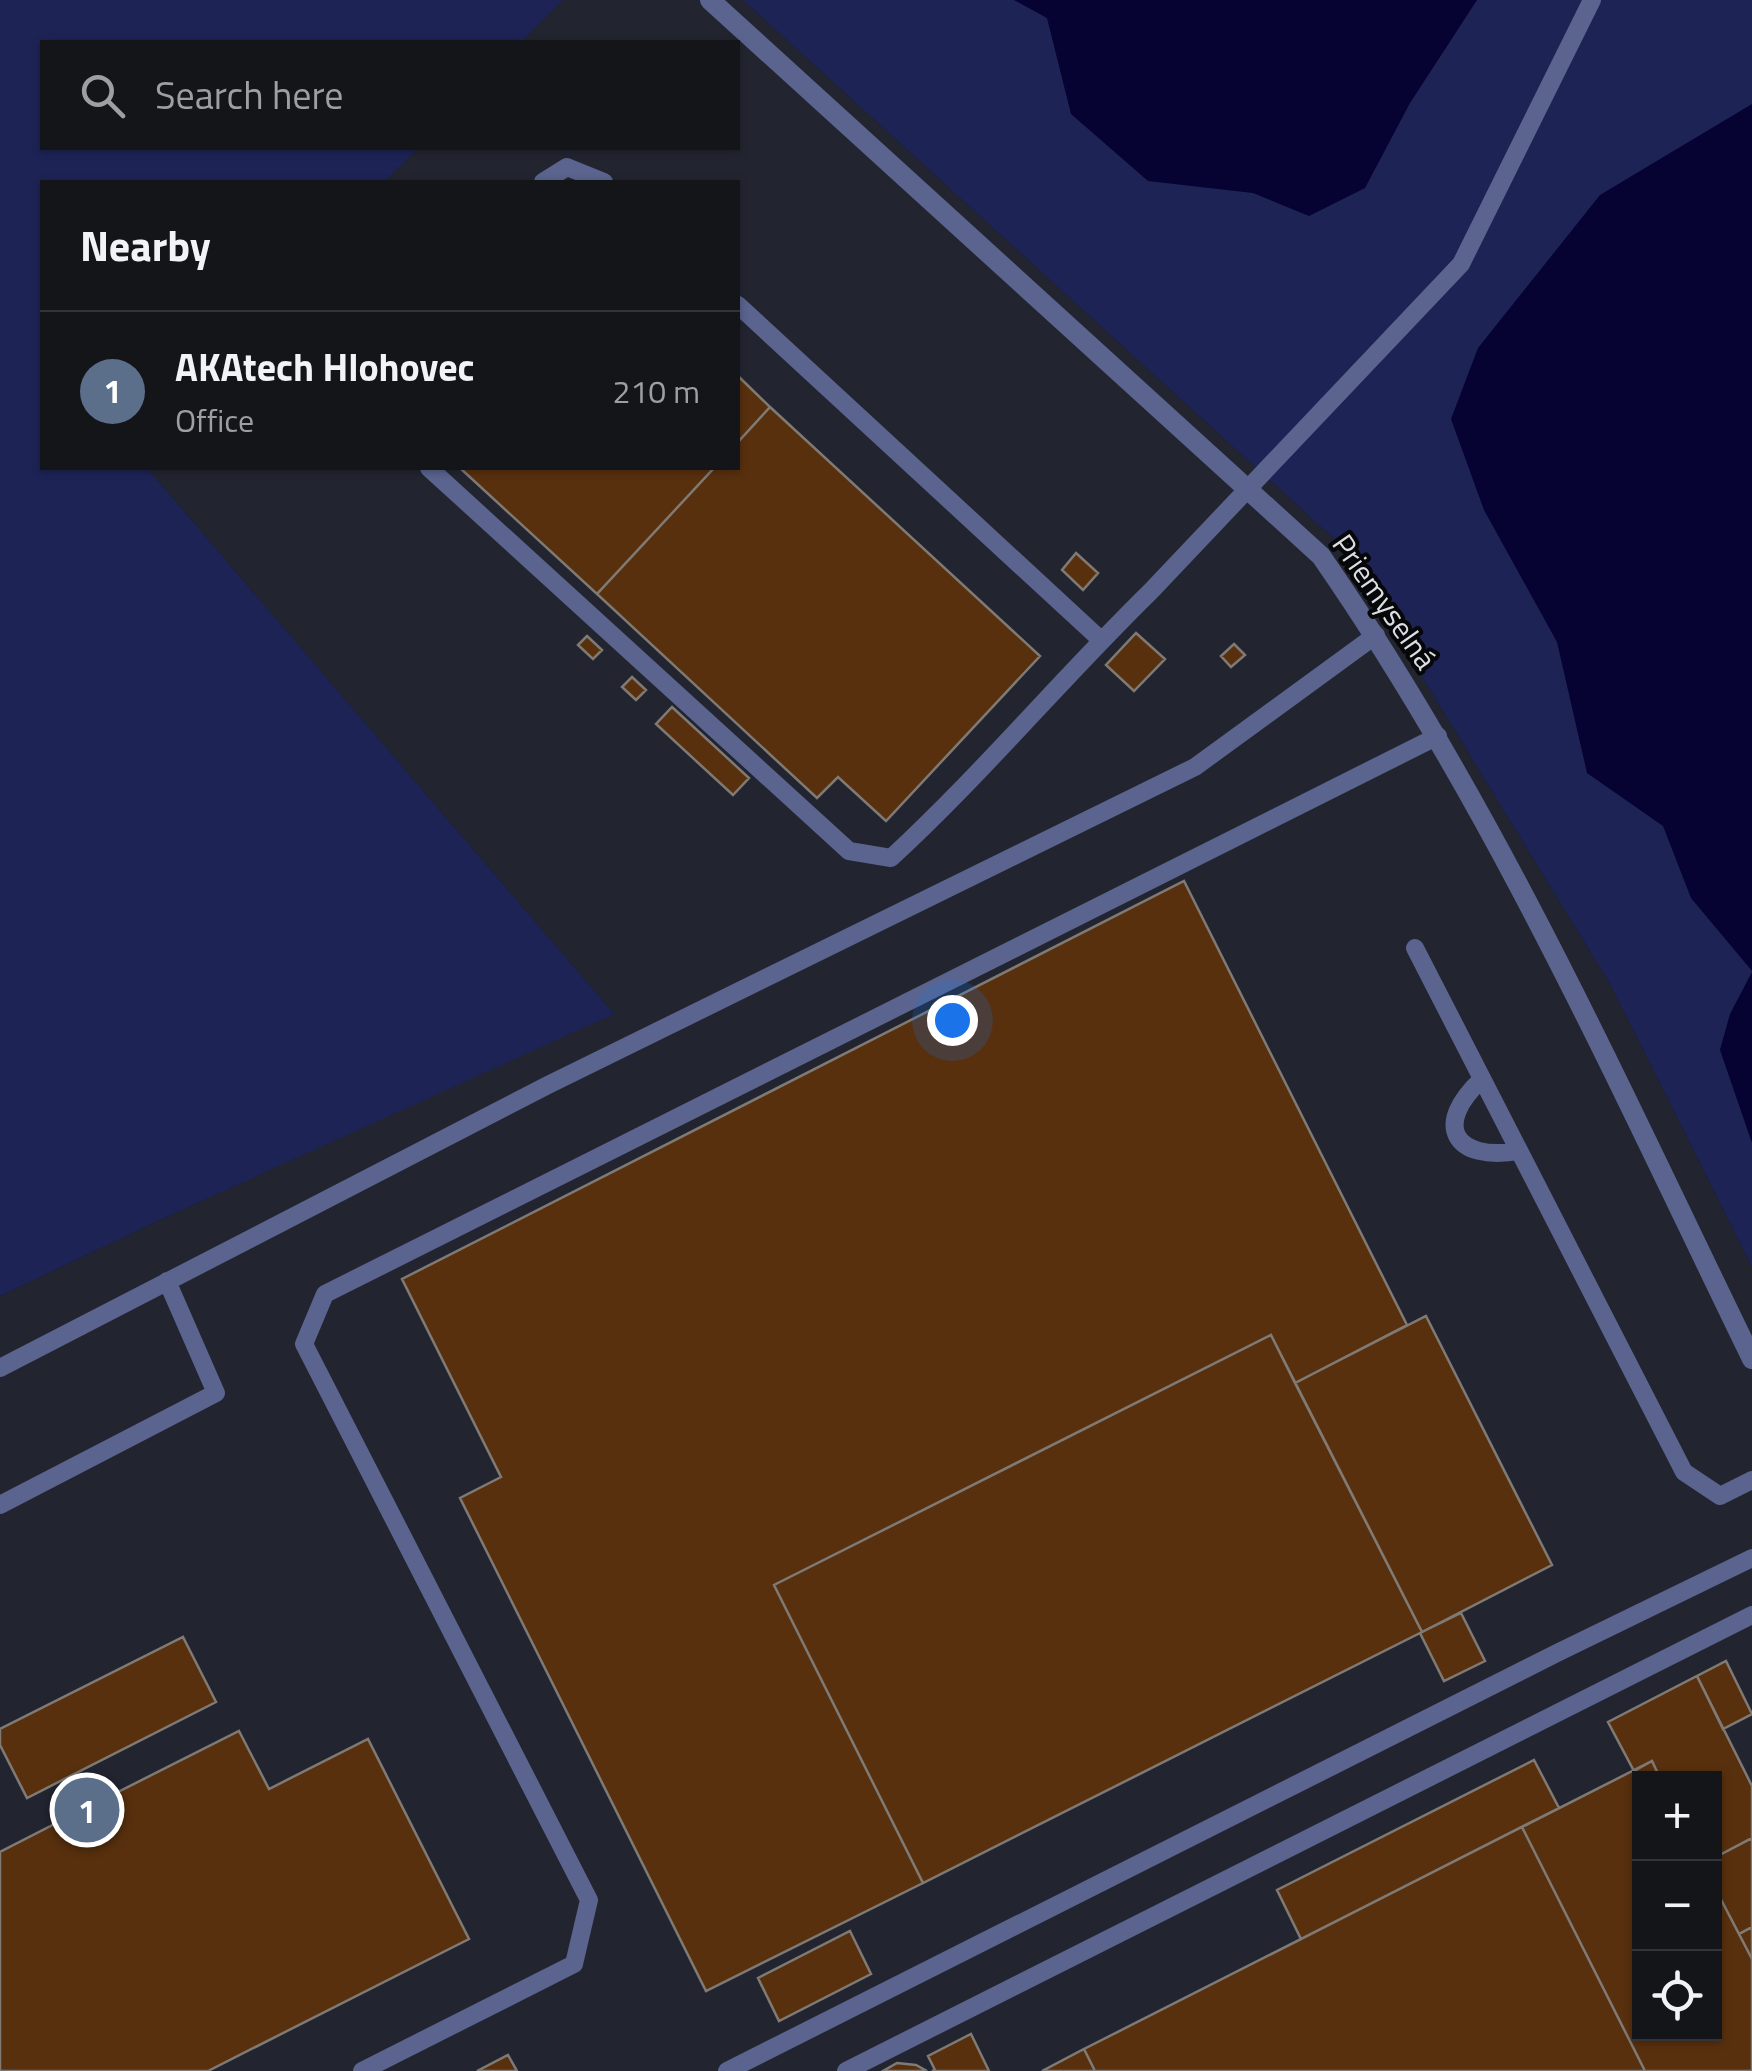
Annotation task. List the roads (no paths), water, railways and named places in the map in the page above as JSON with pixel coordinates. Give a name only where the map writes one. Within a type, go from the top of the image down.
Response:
[{"type":"street","name":"Priemyselná","points":[[710,0],[1321,556],[1376,635],[1438,736],[1542,926],[1752,1359]]},
{"type":"lane","points":[[431,470],[850,851],[892,858],[962,793],[1102,640],[1461,264],[1592,0]]},
{"type":"lane","points":[[546,180],[567,166],[599,180]]},
{"type":"lane","points":[[740,307],[1102,640]]},
{"type":"lane","points":[[0,1368],[548,1084],[1195,766],[1376,635]]},
{"type":"lane","points":[[362,2071],[574,1964],[589,1900],[304,1344],[325,1294],[1438,736]]},
{"type":"lane","points":[[1415,948],[1684,1472],[1720,1496],[1752,1480]]},
{"type":"lane","points":[[1482,1079],[1462,1096],[1453,1116],[1455,1134],[1464,1145],[1485,1154],[1519,1151]]},
{"type":"lane","points":[[0,1504],[216,1393],[167,1281]]},
{"type":"lane","points":[[727,2071],[1752,1558]]},
{"type":"lane","points":[[846,2071],[1752,1614]]},
{"type":"place","name":"AKAtech Hlohovec","points":[[87,1810]]}]
